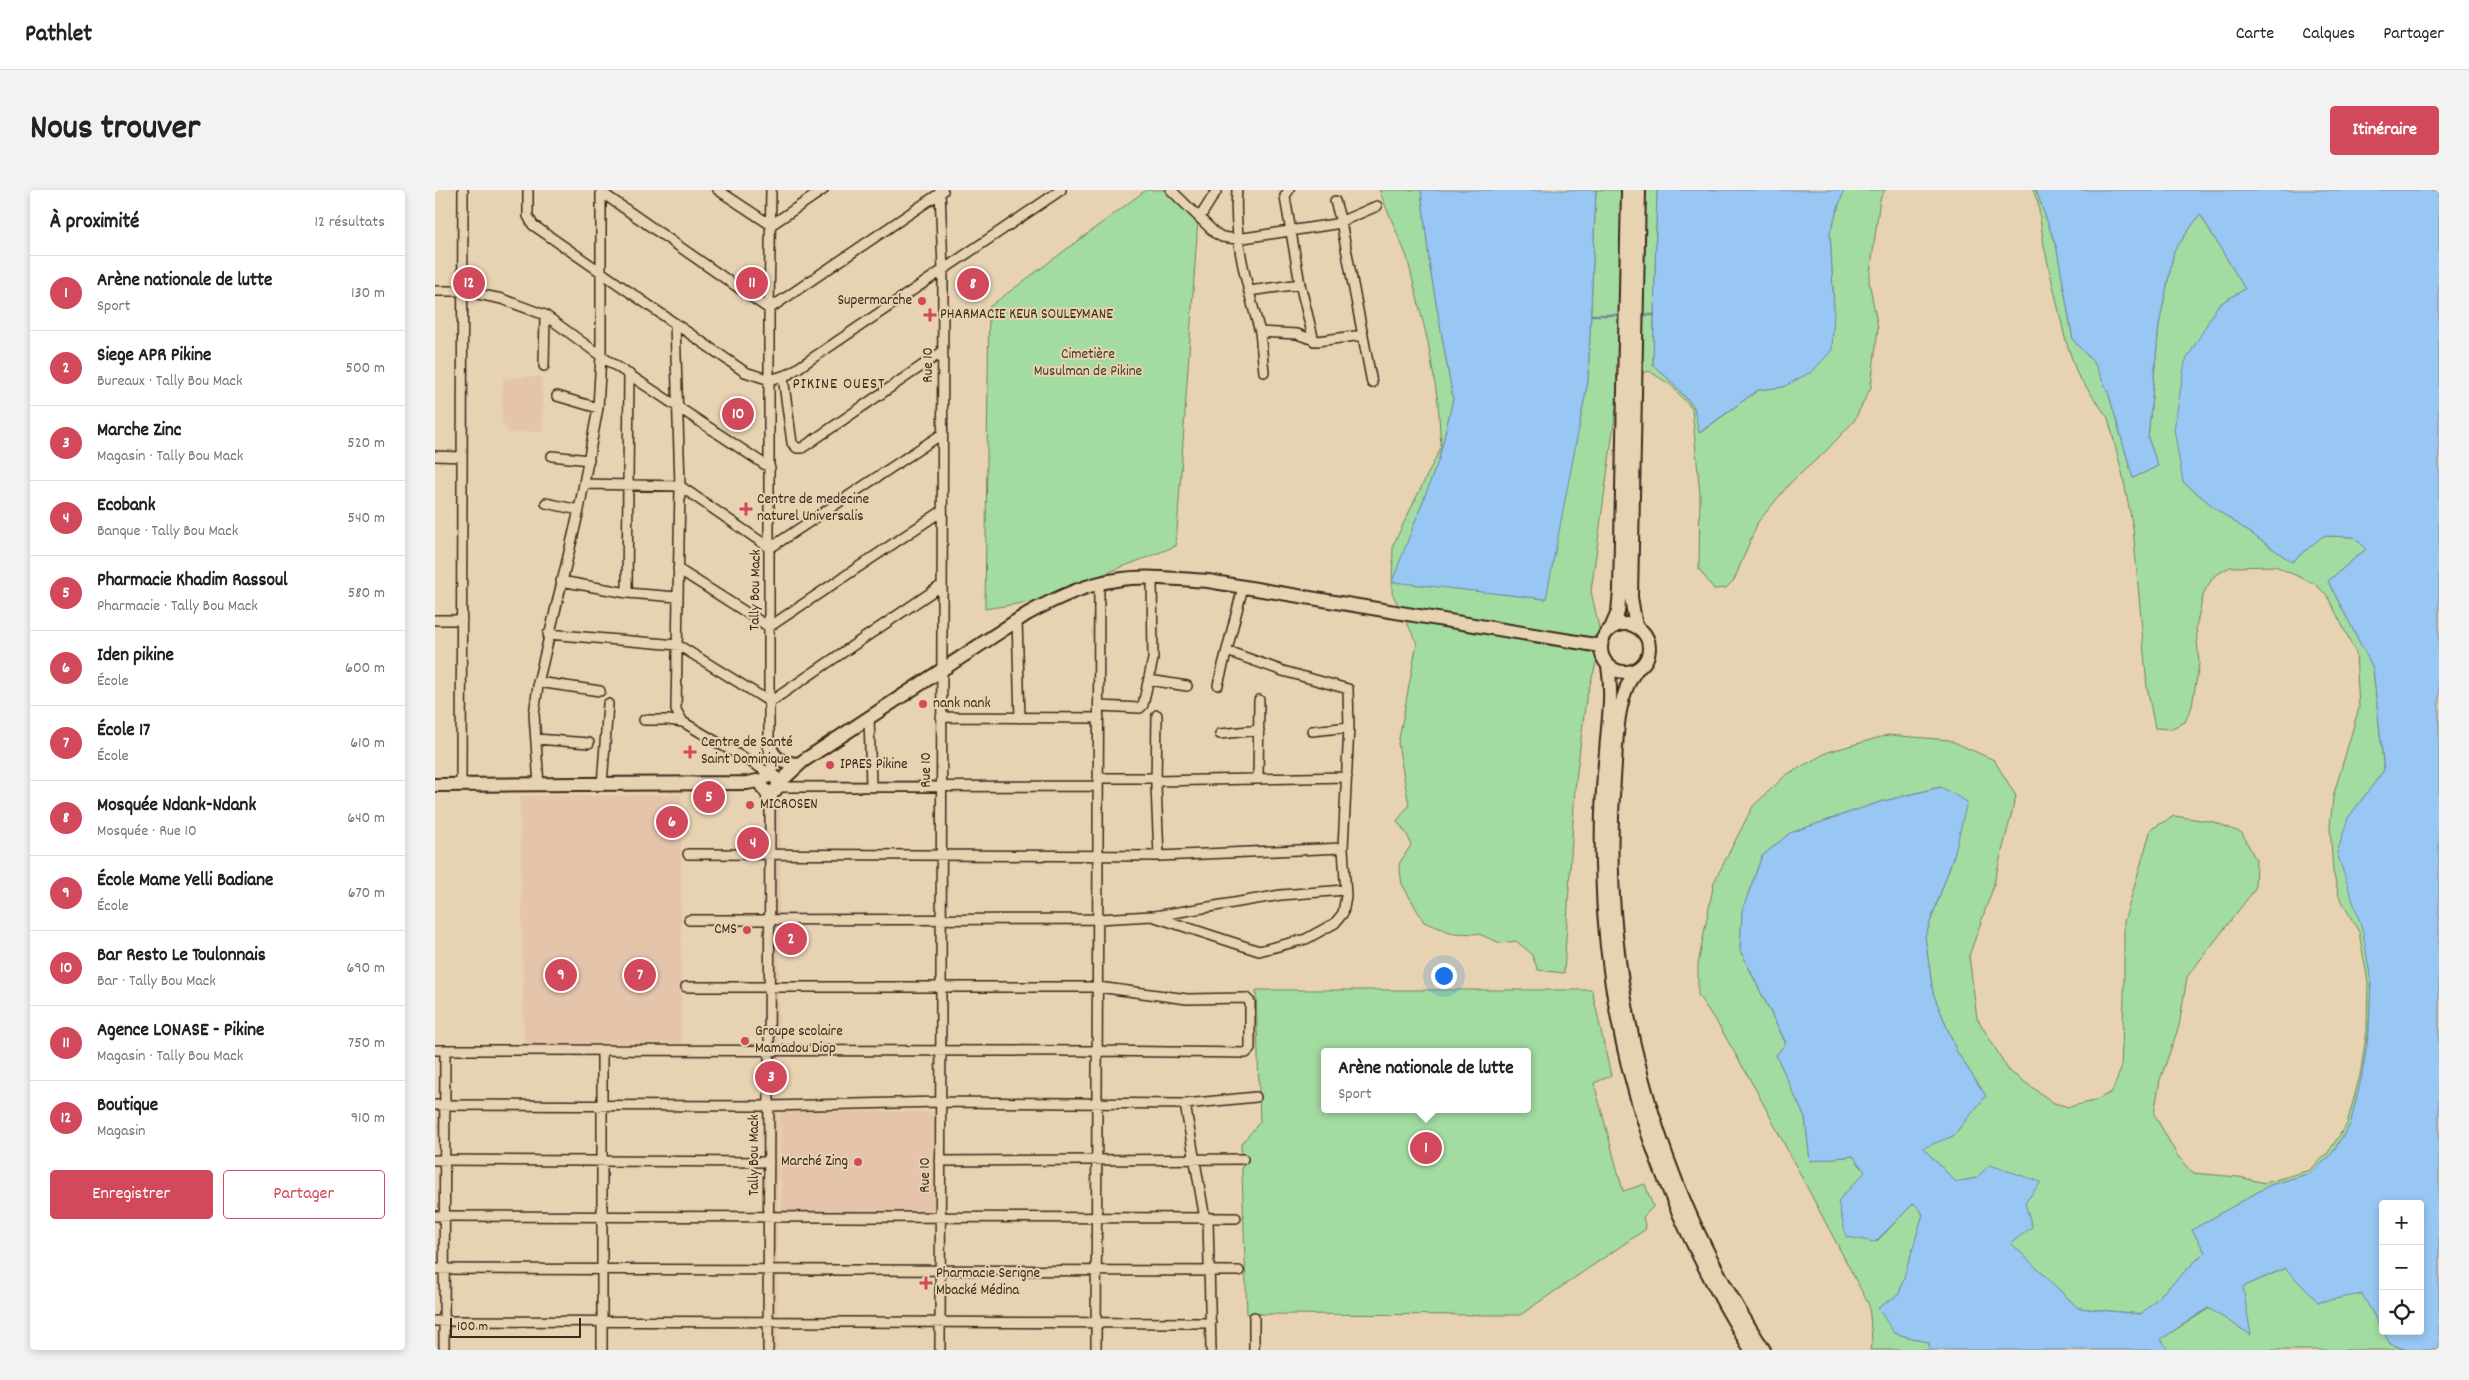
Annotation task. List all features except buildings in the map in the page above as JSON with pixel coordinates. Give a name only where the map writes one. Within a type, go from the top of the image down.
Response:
[{"type":"main road","points":[[1628,190],[1621,592],[1618,612],[1601,646],[1604,660],[1608,666],[1612,688],[1603,790],[1602,894],[1605,942],[1616,1015],[1638,1108],[1666,1186],[1709,1280],[1751,1350]]},
{"type":"main road","points":[[1636,627],[1631,597],[1639,190]]},
{"type":"main road","points":[[435,785],[769,782],[1017,620],[1061,596],[1099,583],[1130,578],[1208,581],[1601,646]]},
{"type":"main road","points":[[1611,628],[1628,624],[1636,627],[1645,635],[1649,647],[1646,660],[1629,680],[1621,711],[1613,789],[1611,835],[1616,934],[1626,1013],[1649,1103],[1675,1181],[1719,1275],[1764,1350]]},
{"type":"main road","points":[[1608,666],[1622,672],[1637,669]]},
{"type":"main road","points":[[769,748],[777,759],[784,763],[797,765]]},
{"type":"street","points":[[461,785],[463,190]]},
{"type":"street","points":[[528,190],[528,216],[530,221],[745,372],[770,380],[783,378],[1061,190]]},
{"type":"street","points":[[717,190],[771,225],[823,190]]},
{"type":"street","name":"Tally Bou Mack","points":[[768,1350],[771,810],[769,782],[769,309],[771,190]]},
{"type":"street","points":[[1171,190],[1215,233],[1223,238],[1237,240],[1341,222],[1377,206]]},
{"type":"street","points":[[1200,217],[1217,190]]},
{"type":"street","points":[[1237,190],[1235,211],[1237,240],[1260,332],[1264,372]]},
{"type":"street","points":[[1289,190],[1285,196],[1300,284],[1314,341]]},
{"type":"street","points":[[539,785],[534,714],[538,682],[579,510],[598,408],[601,356],[601,191]]},
{"type":"street","points":[[601,191],[769,309],[941,191]]},
{"type":"street","name":"Rue 10","points":[[940,1350],[943,352],[941,191]]},
{"type":"street","points":[[1335,201],[1341,222],[1372,383]]},
{"type":"street","points":[[1249,290],[1300,284]]},
{"type":"street","points":[[435,291],[463,291],[502,299],[545,315],[601,356],[770,468]]},
{"type":"street","points":[[544,366],[545,315]]},
{"type":"street","points":[[675,323],[679,407],[676,710],[683,722],[769,782],[871,786],[941,786],[1347,777]]},
{"type":"street","points":[[1260,332],[1297,334],[1314,341],[1363,335]]},
{"type":"street","points":[[783,378],[792,443],[797,448],[802,448],[943,352]]},
{"type":"street","points":[[627,593],[629,374]]},
{"type":"street","points":[[557,396],[598,408]]},
{"type":"street","points":[[584,484],[679,486],[770,548],[942,434]]},
{"type":"street","points":[[435,456],[462,457]]},
{"type":"street","points":[[553,456],[589,460]]},
{"type":"street","points":[[547,503],[579,510]]},
{"type":"street","points":[[678,569],[769,627],[942,511]]},
{"type":"street","points":[[1099,706],[1142,707],[1153,660],[1152,578]]},
{"type":"street","points":[[561,582],[627,593],[677,597]]},
{"type":"street","points":[[1097,1350],[1099,583]]},
{"type":"street","points":[[548,634],[678,645],[770,702],[942,585]]},
{"type":"street","points":[[1218,685],[1243,587]]},
{"type":"street","points":[[435,620],[462,620]]},
{"type":"street","points":[[1017,620],[1020,718]]},
{"type":"street","points":[[1152,916],[1259,951],[1306,939],[1335,923],[1343,913],[1345,890],[1343,848],[1350,694],[1345,686],[1283,671],[1227,651]]},
{"type":"street","points":[[1149,680],[1187,686]]},
{"type":"street","points":[[538,682],[600,691]]},
{"type":"street","points":[[1258,779],[1259,700]]},
{"type":"street","points":[[602,785],[608,704]]},
{"type":"street","points":[[1157,715],[1156,780],[1159,856]]},
{"type":"street","points":[[869,716],[871,786]]},
{"type":"street","points":[[941,717],[1099,718]]},
{"type":"street","points":[[643,720],[683,722]]},
{"type":"street","points":[[1313,731],[1349,727]]},
{"type":"street","points":[[1220,734],[1259,730]]},
{"type":"street","points":[[536,738],[589,743]]},
{"type":"street","points":[[688,854],[1098,854],[1159,856],[1343,848]]},
{"type":"street","points":[[689,920],[1098,920],[1152,916],[1281,895],[1345,890]]},
{"type":"street","points":[[435,1050],[1097,1050],[1246,1053],[1250,1049],[1250,1002],[1246,998],[1187,999],[1098,986],[686,987]]},
{"type":"street","points":[[444,1350],[439,1321],[440,1216],[445,1160],[445,1050]]},
{"type":"street","points":[[602,1350],[603,1050]]},
{"type":"street","points":[[435,1105],[769,1106],[940,1102],[1185,1104],[1256,1098]]},
{"type":"street","points":[[1185,1104],[1207,1219],[1211,1350]]},
{"type":"street","points":[[940,1161],[1243,1159]]},
{"type":"street","points":[[435,1160],[769,1162]]},
{"type":"street","points":[[440,1216],[1236,1218]]},
{"type":"street","points":[[440,1269],[1239,1271]]},
{"type":"street","points":[[1254,1317],[1254,1350]]},
{"type":"street","points":[[439,1321],[1211,1323]]},
{"type":"shaded area","points":[[541,376],[543,431],[507,433],[507,425],[502,424],[503,379]]},
{"type":"shaded area","points":[[681,795],[681,1043],[524,1044],[520,796]]},
{"type":"shaded area","points":[[780,802],[777,1350],[763,1350],[765,803]]},
{"type":"shaded area","name":"Marché Zing","points":[[780,1111],[936,1112],[934,1212],[781,1212]]},
{"type":"green space","name":"Cimetière Musulman de Pikine","points":[[1146,190],[1169,190],[1198,219],[1176,546],[1035,601],[985,609],[989,307]]},
{"type":"green space","points":[[1379,190],[1421,190],[1430,268],[1453,399],[1439,459],[1393,581],[1545,599],[1588,381],[1596,190],[1657,190],[1653,365],[1673,383],[1694,408],[1700,433],[1758,390],[1783,387],[1834,311],[1830,232],[1844,190],[1885,190],[1880,199],[1869,281],[1878,328],[1871,387],[1854,421],[1825,452],[1791,482],[1758,522],[1734,580],[1726,588],[1714,589],[1699,569],[1700,494],[1692,409],[1671,385],[1649,371],[1633,377],[1618,395],[1591,591],[1602,642],[1586,699],[1575,788],[1564,973],[1538,970],[1531,953],[1516,941],[1500,943],[1479,934],[1453,933],[1424,922],[1402,884],[1399,864],[1411,845],[1408,836],[1397,821],[1409,805],[1398,744],[1417,643],[1392,593],[1393,545],[1441,447],[1438,402],[1428,342],[1407,257]]},
{"type":"green space","points":[[2033,190],[2036,190],[2057,249],[2073,340],[2095,364],[2109,395],[2133,478],[2158,466],[2148,438],[2159,325],[2174,251],[2200,214],[2245,289],[2218,305],[2183,482],[2219,511],[2292,562],[2322,536],[2354,537],[2366,549],[2328,581],[2373,668],[2384,770],[2348,818],[2371,982],[2369,1031],[2362,1075],[2350,1125],[2330,1156],[2311,1173],[2270,1185],[2192,1230],[2205,1252],[2141,1314],[2078,1308],[2010,1243],[2025,1203],[2040,1182],[1976,1178],[1956,1182],[1922,1147],[1953,1136],[1986,1096],[1957,1052],[1933,993],[1925,937],[1955,852],[1940,787],[1880,802],[1790,833],[1762,856],[1742,911],[1740,950],[1786,1044],[1776,1055],[1805,1118],[1810,1161],[1853,1156],[1865,1172],[1838,1201],[1876,1242],[1915,1202],[1923,1215],[1899,1295],[1894,1333],[1929,1343],[1929,1350],[1870,1350],[1872,1340],[1869,1305],[1756,1090],[1721,1029],[1698,995],[1698,964],[1714,882],[1753,806],[1786,775],[1828,752],[1888,735],[1949,740],[1994,760],[2016,796],[1992,891],[1969,956],[1977,1018],[2009,1071],[2054,1103],[2069,1107],[2094,1101],[2112,1092],[2121,1069],[2124,999],[2124,922],[2151,829],[2174,816],[2214,822],[2242,833],[2256,860],[2255,889],[2187,977],[2179,1026],[2160,1080],[2154,1114],[2177,1155],[2192,1173],[2239,1177],[2265,1183],[2310,1170],[2327,1154],[2347,1124],[2360,1075],[2367,1031],[2368,982],[2359,932],[2339,896],[2333,871],[2330,826],[2333,797],[2359,708],[2356,653],[2327,595],[2315,584],[2275,566],[2230,567],[2214,576],[2204,592],[2196,627],[2199,664],[2192,706],[2185,722],[2170,729],[2155,728],[2147,687],[2133,528],[2122,472],[2108,418],[2077,374],[2065,338],[2044,246],[2038,203]]},
{"type":"green space","points":[[1256,990],[1592,990],[1611,1076],[1594,1083],[1623,1191],[1645,1184],[1653,1207],[1643,1217],[1646,1229],[1520,1315],[1247,1314],[1241,1144],[1260,1122]]},
{"type":"green space","points":[[2286,1268],[2318,1302],[2362,1293],[2379,1324],[2379,1335],[2385,1335],[2390,1344],[2407,1350],[2168,1350],[2161,1339],[2243,1287]]},
{"type":"water","points":[[1421,190],[1596,190],[1588,381],[1546,599],[1392,582],[1439,459],[1453,399],[1430,268]]},
{"type":"water","points":[[1657,190],[1844,190],[1830,232],[1834,311],[1832,350],[1813,371],[1783,387],[1758,390],[1699,433],[1694,407],[1673,383],[1653,365]]},
{"type":"water","points":[[2036,190],[2439,190],[2439,1350],[2407,1350],[2390,1344],[2385,1335],[2424,1335],[2424,1200],[2379,1200],[2379,1324],[2362,1294],[2318,1302],[2285,1268],[2243,1287],[2251,1335],[2208,1308],[2161,1339],[2168,1350],[1929,1350],[1929,1343],[1894,1333],[1878,1308],[1899,1294],[1923,1214],[1914,1203],[1875,1242],[1846,1237],[1838,1201],[1865,1172],[1853,1156],[1810,1161],[1805,1118],[1776,1055],[1786,1043],[1740,950],[1742,911],[1762,856],[1790,833],[1880,802],[1941,787],[1967,802],[1955,852],[1925,937],[1933,993],[1957,1052],[1986,1096],[1953,1136],[1923,1148],[1956,1182],[1976,1178],[1990,1165],[2041,1182],[2025,1203],[2032,1227],[2011,1243],[2078,1308],[2141,1314],[2205,1252],[2192,1230],[2270,1185],[2311,1173],[2330,1156],[2350,1125],[2362,1075],[2369,1031],[2371,982],[2363,932],[2337,853],[2348,818],[2384,770],[2373,668],[2328,581],[2366,549],[2354,537],[2323,536],[2292,562],[2219,511],[2183,482],[2174,429],[2185,362],[2218,305],[2245,289],[2200,214],[2174,251],[2159,325],[2148,438],[2158,466],[2133,478],[2109,395],[2095,364],[2073,340],[2057,249]]},
{"type":"waterway","points":[[1591,315],[1616,315]]},
{"type":"waterway","points":[[1644,315],[1654,315]]},
{"type":"place","name":"Boutique","points":[[469,283]]},
{"type":"place","name":"Agence LONASE - Pikine","points":[[752,283]]},
{"type":"place","name":"Mosquée Ndank-Ndank","points":[[973,284]]},
{"type":"place","name":"Supermarche","points":[[922,301]]},
{"type":"place","name":"PHARMACIE KEUR SOULEYMANE","points":[[930,315]]},
{"type":"place","name":"Bar Resto Le Toulonnais","points":[[738,414]]},
{"type":"place","name":"Centre de medecine naturel Universalis","points":[[746,509]]},
{"type":"place","name":"nank nank","points":[[923,704]]},
{"type":"place","name":"Centre de Santé Saint Dominique","points":[[690,752]]},
{"type":"place","name":"IPRES Pikine","points":[[830,765]]},
{"type":"place","name":"Pharmacie Khadim Rassoul","points":[[709,797]]},
{"type":"place","name":"MICROSEN","points":[[750,805]]},
{"type":"place","name":"Iden pikine","points":[[672,822]]},
{"type":"place","name":"Ecobank","points":[[753,843]]},
{"type":"place","name":"CMS","points":[[747,930]]},
{"type":"place","name":"Siege APR Pikine","points":[[791,939]]},
{"type":"place","name":"École Mame Yelli Badiane","points":[[561,975]]},
{"type":"place","name":"École 17","points":[[640,975]]},
{"type":"place","name":"Groupe scolaire Mamadou Diop","points":[[745,1041]]},
{"type":"place","name":"Marche Zinc","points":[[771,1077]]},
{"type":"place","name":"Arène nationale de lutte","points":[[1426,1148]]},
{"type":"place","name":"Marché Zing","points":[[858,1162]]},
{"type":"place","name":"Pharmacie Serigne Mbacké Médina","points":[[926,1283]]},
{"type":"district","name":"PIKINE OUEST","points":[[839,384]]}]
